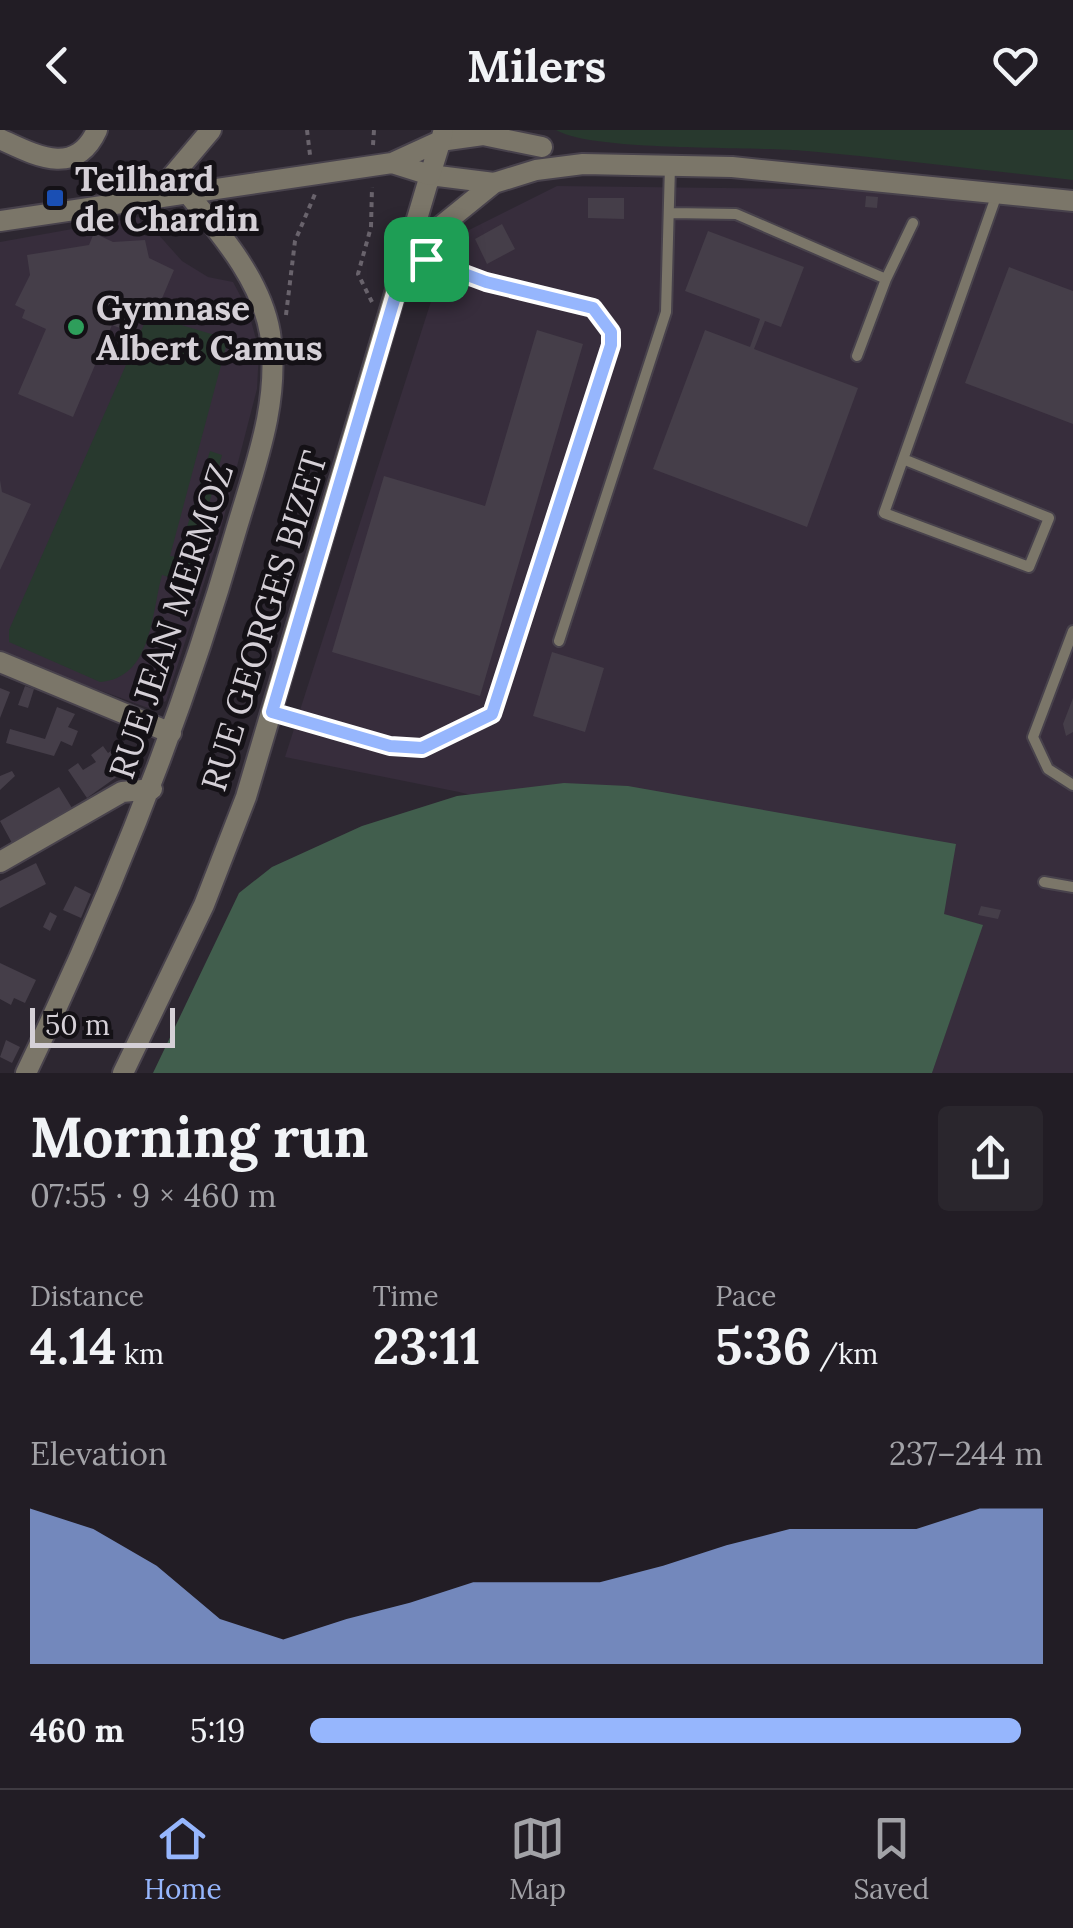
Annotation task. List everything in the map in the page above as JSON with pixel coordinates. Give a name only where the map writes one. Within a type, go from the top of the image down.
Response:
[{"type":"street","points":[[0,139],[44,160],[72,158],[97,130]]},
{"type":"street","points":[[157,194],[211,130]]},
{"type":"street","points":[[523,130],[542,146]]},
{"type":"street","points":[[0,221],[383,158],[442,136],[483,135],[542,146],[583,164]]},
{"type":"street","name":"RUE GEORGES BIZET","points":[[123,1073],[222,862],[272,712],[442,136]]},
{"type":"street","points":[[383,158],[430,174],[494,183],[583,164],[732,166],[1073,200]]},
{"type":"street","points":[[408,253],[494,183]]},
{"type":"street","name":"RUE JEAN MERMOZ","points":[[26,1073],[121,868],[152,788],[209,623],[271,398],[272,348],[261,306],[242,266],[185,190]]},
{"type":"street","points":[[0,662],[171,733]]},
{"type":"street","points":[[0,862],[122,792],[152,788]]},
{"type":"lane","points":[[558,641],[666,312],[670,166]]},
{"type":"lane","points":[[903,459],[1049,518],[1029,568],[884,514],[903,459],[997,193]]},
{"type":"lane","points":[[670,213],[736,214],[886,279]]},
{"type":"lane","points":[[856,356],[913,223]]},
{"type":"lane","points":[[272,712],[390,746],[422,748],[492,714],[611,345],[611,332],[593,308],[486,282],[408,253]]},
{"type":"lane","points":[[1073,631],[1034,736],[1048,768],[1073,784]]},
{"type":"lane","points":[[1044,882],[1073,888]]},
{"type":"path","points":[[307,130],[312,162]]},
{"type":"path","points":[[374,130],[383,158]]},
{"type":"path","points":[[370,178],[374,207],[358,274],[376,306]]},
{"type":"path","points":[[282,327],[295,241],[315,184]]},
{"type":"shaded area","points":[[557,186],[877,190],[1073,203],[1073,1073],[932,1073],[982,925],[459,792],[285,757],[451,239]]},
{"type":"shaded area","points":[[139,217],[145,236],[157,233],[182,261],[208,277],[233,282],[248,310],[259,350],[257,389],[218,540],[166,701],[151,709],[0,654],[0,242]]},
{"type":"green space","points":[[556,130],[1073,130],[1073,180],[807,151],[603,142]]},
{"type":"green space","points":[[148,315],[228,339],[170,556],[178,557],[210,451],[222,455],[188,583],[162,575],[140,657],[117,678],[100,682],[9,642],[9,630]]},
{"type":"green space","points":[[564,783],[628,786],[956,844],[944,914],[983,925],[932,1073],[153,1073],[239,893],[272,867],[362,826],[457,796]]},
{"type":"building","points":[[866,196],[878,197],[877,208],[865,207]]},
{"type":"building","points":[[588,198],[624,198],[624,219],[588,218]]},
{"type":"building","points":[[502,224],[515,249],[487,264],[475,239]]},
{"type":"building","points":[[708,231],[804,267],[781,327],[765,321],[754,349],[858,388],[807,527],[653,469],[705,330],[750,347],[760,319],[685,291]]},
{"type":"building","name":"Gymnase Albert Camus","points":[[94,233],[113,242],[145,240],[149,258],[174,270],[155,315],[138,308],[128,331],[112,325],[73,417],[18,394],[46,329],[22,318],[25,310],[15,305],[30,275],[27,255],[89,245]]},
{"type":"building","points":[[1009,267],[1073,291],[1073,424],[965,383]]},
{"type":"building","points":[[537,330],[583,344],[480,696],[332,652],[384,476],[485,506]]},
{"type":"building","points":[[0,480],[2,492],[31,504],[0,570]]},
{"type":"building","points":[[552,652],[604,668],[585,732],[533,716]]},
{"type":"building","points":[[25,686],[34,689],[28,708],[18,705]]},
{"type":"building","points":[[0,688],[10,692],[0,718]]},
{"type":"building","points":[[1073,698],[1073,732],[1066,736],[1063,724]]},
{"type":"building","points":[[57,707],[75,714],[68,727],[78,731],[72,746],[61,741],[54,756],[6,743],[10,729],[45,739]]},
{"type":"building","points":[[103,746],[108,753],[118,746],[130,756],[127,758],[132,766],[87,798],[68,770],[78,763],[83,770],[96,762],[91,755]]},
{"type":"building","points":[[12,771],[15,776],[0,790],[0,776]]},
{"type":"building","points":[[59,787],[72,808],[12,843],[0,821]]},
{"type":"building","points":[[36,863],[46,884],[0,908],[0,881]]},
{"type":"building","points":[[75,886],[91,894],[81,918],[63,910]]},
{"type":"building","points":[[981,906],[1001,910],[998,919],[978,915]]},
{"type":"building","points":[[50,912],[57,916],[50,931],[43,927]]},
{"type":"building","points":[[0,963],[36,980],[25,1003],[14,998],[11,1005],[0,999]]},
{"type":"building","points":[[6,1040],[20,1047],[12,1063],[0,1057]]},
{"type":"place","name":"Teilhard de Chardin","points":[[55,198]]},
{"type":"place","name":"Gymnase Albert Camus","points":[[76,327]]},
{"type":"route","points":[[408,253],[426,259],[451,265],[486,282],[593,308],[611,332],[611,345],[492,714],[422,748],[390,746],[272,712],[408,253]]}]
